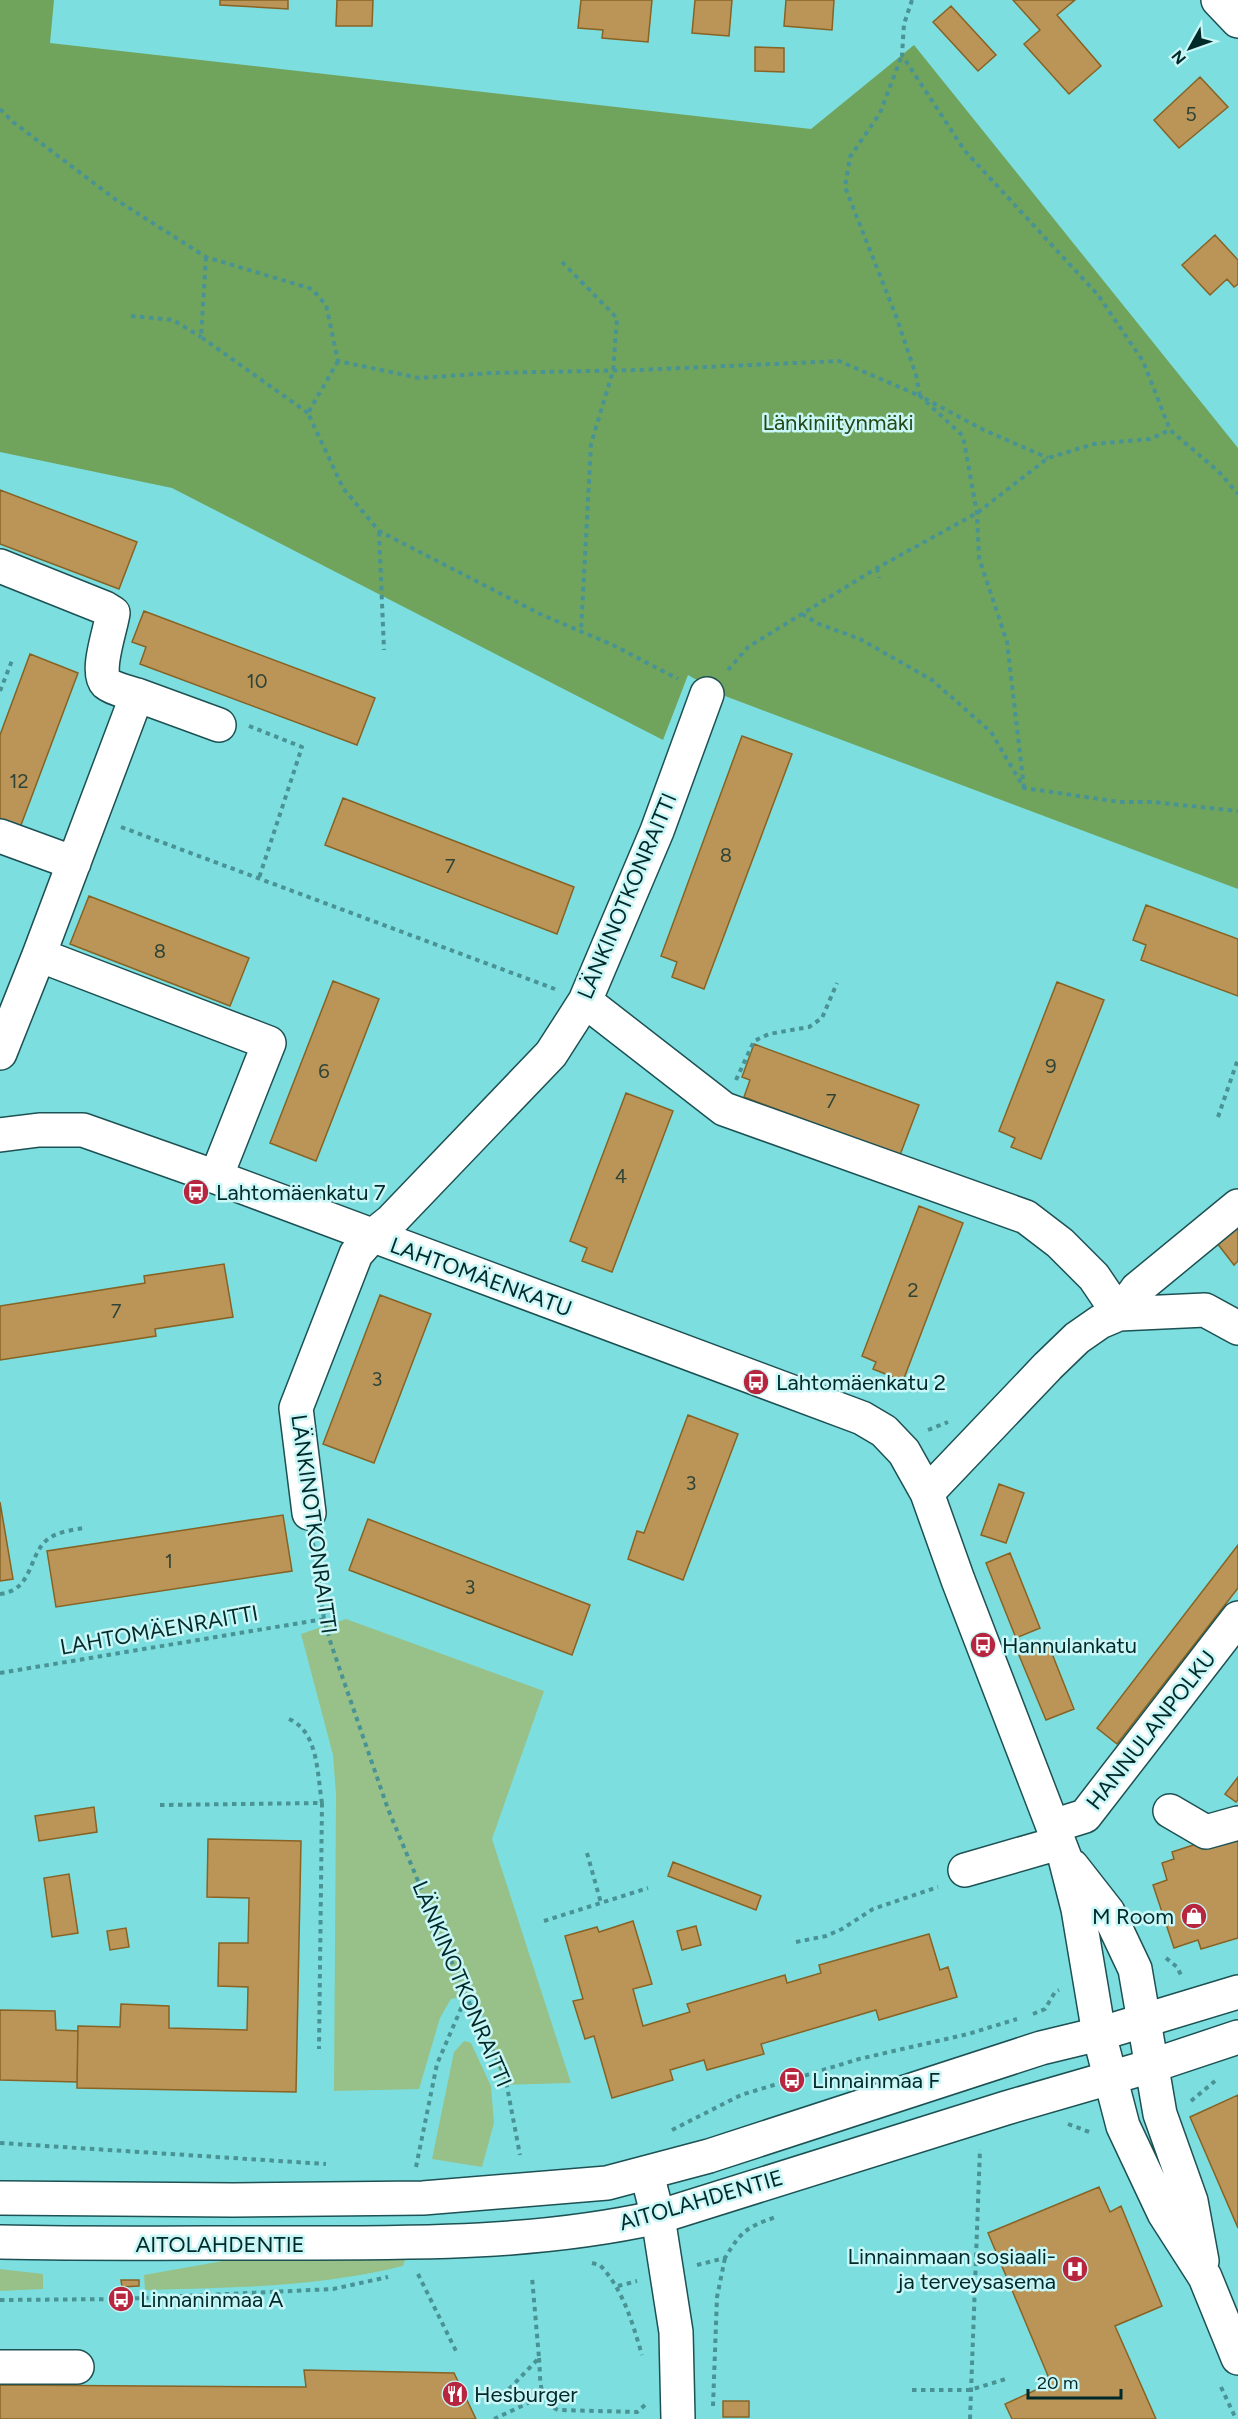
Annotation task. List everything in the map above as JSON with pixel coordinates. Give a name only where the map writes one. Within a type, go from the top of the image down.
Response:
[{"type":"street","points":[[1218,0],[1238,21]]},
{"type":"street","points":[[0,566],[113,613],[102,663],[102,676],[109,685],[219,725]]},
{"type":"street","name":"LÄNKINOTKONRAITTI","points":[[309,1513],[296,1408],[356,1254],[371,1237],[391,1221],[551,1054],[585,1001],[657,831],[708,694]]},
{"type":"street","points":[[0,1053],[137,695]]},
{"type":"street","points":[[0,836],[74,863]]},
{"type":"street","points":[[39,955],[269,1043],[216,1177]]},
{"type":"street","points":[[585,1001],[723,1108],[1026,1217],[1060,1243],[1094,1277],[1119,1314]]},
{"type":"street","name":"LAHTOMÄENKATU","points":[[0,1135],[39,1130],[83,1130],[216,1177],[371,1237],[862,1418],[884,1431],[904,1452],[927,1493]]},
{"type":"street","points":[[1119,1314],[1137,1289],[1238,1206]]},
{"type":"street","points":[[1238,1328],[1205,1310],[1119,1314],[1100,1322],[1077,1338],[927,1493],[1059,1842],[1078,1909],[1099,2034],[1123,2126],[1164,2213],[1205,2277],[1238,2358]]},
{"type":"street","name":"HANNULANPOLKU","points":[[956,1877],[1059,1842],[1085,1816],[1238,1618]]},
{"type":"street","points":[[1170,1811],[1206,1832],[1238,1823]]},
{"type":"street","points":[[1059,1842],[1108,1912],[1135,1969],[1160,2114],[1191,2201],[1205,2277]]},
{"type":"street","name":"AITOLAHDENTIE","points":[[4,2197],[233,2200],[423,2198],[607,2183],[646,2174],[1041,2048],[1099,2034],[1238,1992]]},
{"type":"street","name":"AITOLAHDENTIE","points":[[0,2242],[127,2245],[422,2244],[522,2238],[618,2226],[658,2217],[1151,2066],[1238,2037]]},
{"type":"street","points":[[646,2174],[658,2217],[676,2332],[678,2419]]},
{"type":"street","points":[[0,2367],[77,2367]]},
{"type":"path","points":[[912,0],[904,24],[902,55],[880,113],[850,157],[845,187],[896,316],[916,375],[920,396],[963,436],[977,513],[979,558],[1007,642],[1024,788]]},
{"type":"path","points":[[902,55],[964,151],[1098,295],[1143,361],[1170,430],[1219,472],[1238,494]]},
{"type":"path","points":[[0,109],[13,122],[115,199],[206,258],[312,289],[326,305],[338,361],[308,413]]},
{"type":"path","points":[[201,337],[206,258]]},
{"type":"path","points":[[562,262],[618,318],[613,370],[591,444],[581,632]]},
{"type":"path","points":[[131,316],[173,320],[201,337],[308,413],[343,488],[379,531],[540,614],[613,645],[708,694],[748,647],[877,568],[977,513],[1048,458],[1094,444],[1150,439],[1170,430]]},
{"type":"path","points":[[338,361],[419,378],[492,373],[839,361],[920,396],[984,430],[1048,458]]},
{"type":"path","points":[[379,531],[384,650]]},
{"type":"path","points":[[877,568],[879,578]]},
{"type":"path","points":[[801,614],[819,624],[860,639],[932,680],[991,732],[1024,788]]},
{"type":"path","points":[[0,691],[13,658]]},
{"type":"path","points":[[219,725],[231,718],[302,747],[259,878]]},
{"type":"path","points":[[1024,788],[1120,802],[1153,802],[1238,811]]},
{"type":"path","points":[[92,816],[585,1001]]},
{"type":"path","points":[[723,1108],[754,1041],[769,1034],[809,1026],[822,1018],[837,983]]},
{"type":"path","points":[[1218,1117],[1238,1059]]},
{"type":"path","name":"LÄNKINOTKONRAITTI","points":[[309,1513],[324,1619],[388,1809],[466,1996],[505,2076],[520,2155]]},
{"type":"path","points":[[0,1594],[10,1593],[23,1582],[45,1541],[56,1534],[84,1528]]},
{"type":"path","name":"LAHTOMÄENRAITTI","points":[[0,1673],[324,1619]]},
{"type":"path","points":[[289,1719],[299,1723],[311,1739],[322,1803],[319,2049]]},
{"type":"path","points":[[160,1805],[322,1803]]},
{"type":"path","points":[[587,1853],[601,1903]]},
{"type":"path","points":[[796,1942],[826,1936],[842,1929],[873,1909],[956,1877]]},
{"type":"path","points":[[544,1920],[648,1888]]},
{"type":"path","points":[[1135,1969],[1164,1956],[1177,1967],[1185,1984]]},
{"type":"path","points":[[1030,2016],[1045,2009],[1055,1992],[1089,1982]]},
{"type":"path","points":[[416,2170],[437,2064],[466,1996]]},
{"type":"path","points":[[670,2131],[741,2095],[859,2059],[968,2034],[1021,2018]]},
{"type":"path","points":[[1160,2114],[1188,2103],[1206,2086],[1220,2078]]},
{"type":"path","points":[[1063,2122],[1086,2129],[1096,2136],[1123,2126]]},
{"type":"path","points":[[0,2143],[333,2164]]},
{"type":"path","points":[[969,2151],[990,2145]]},
{"type":"path","points":[[970,2419],[980,2148]]},
{"type":"path","points":[[712,2411],[717,2297],[725,2258],[734,2242],[749,2226],[781,2215]]},
{"type":"path","points":[[618,2286],[725,2258]]},
{"type":"path","points":[[582,2261],[600,2265],[618,2286],[644,2362]]},
{"type":"path","points":[[427,2270],[416,2271],[456,2351]]},
{"type":"path","points":[[0,2300],[122,2299],[333,2289],[395,2276]]},
{"type":"path","points":[[532,2277],[543,2396],[548,2405],[558,2410],[637,2412],[646,2403],[647,2396]]},
{"type":"path","points":[[509,2389],[539,2358]]},
{"type":"path","points":[[912,2390],[970,2390],[1009,2378]]},
{"type":"path","points":[[494,2419],[543,2396]]},
{"type":"green space","name":"Länkiniitynmäki","points":[[0,0],[54,0],[50,43],[811,129],[914,45],[1238,448],[1238,889],[725,696],[688,675],[663,740],[172,488],[0,452]]},
{"type":"green space","points":[[346,1619],[544,1691],[492,1839],[571,2083],[503,2085],[481,2010],[473,1995],[451,1999],[440,2018],[419,2089],[334,2091],[336,1794],[333,1755],[301,1634]]},
{"type":"green space","points":[[464,2041],[471,2043],[491,2086],[494,2123],[482,2167],[432,2159],[454,2052]]},
{"type":"green space","points":[[405,2260],[403,2266],[307,2282],[145,2290],[144,2275],[223,2261]]},
{"type":"green space","points":[[0,2269],[43,2274],[43,2289],[0,2291]]},
{"type":"building","points":[[220,0],[288,0],[288,9],[220,5]]},
{"type":"building","points":[[337,0],[373,0],[372,26],[336,26]]},
{"type":"building","points":[[581,0],[652,0],[648,42],[602,38],[603,30],[578,28]]},
{"type":"building","points":[[695,0],[732,0],[729,36],[692,33]]},
{"type":"building","points":[[786,0],[834,0],[832,30],[784,26]]},
{"type":"building","points":[[1013,0],[1075,0],[1057,15],[1101,66],[1069,94],[1024,44],[1040,30]]},
{"type":"building","points":[[951,6],[996,55],[978,71],[933,22]]},
{"type":"building","points":[[755,47],[784,48],[784,72],[755,71]]},
{"type":"building","points":[[1200,77],[1228,107],[1179,148],[1154,120]]},
{"type":"building","points":[[1215,235],[1238,260],[1238,284],[1234,287],[1227,279],[1210,295],[1182,265]]},
{"type":"building","points":[[0,490],[137,542],[119,589],[0,544]]},
{"type":"building","points":[[144,611],[375,698],[357,745],[140,664],[146,647],[132,642]]},
{"type":"building","points":[[30,654],[78,673],[18,833],[0,826],[0,735]]},
{"type":"building","points":[[742,736],[792,754],[704,989],[672,977],[677,962],[661,956]]},
{"type":"building","points":[[343,798],[574,887],[557,934],[325,845]]},
{"type":"building","points":[[89,896],[249,958],[230,1006],[70,944]]},
{"type":"building","points":[[1146,905],[1238,939],[1238,996],[1141,960],[1146,945],[1133,940]]},
{"type":"building","points":[[333,981],[379,999],[316,1161],[270,1143]]},
{"type":"building","points":[[1057,982],[1104,1000],[1041,1159],[1011,1147],[1015,1138],[999,1131]]},
{"type":"building","points":[[754,1044],[919,1105],[900,1155],[744,1097],[750,1080],[742,1077]]},
{"type":"building","points":[[626,1093],[673,1111],[612,1272],[582,1261],[587,1248],[570,1241]]},
{"type":"building","points":[[919,1206],[963,1223],[903,1381],[873,1369],[876,1362],[862,1356]]},
{"type":"building","points":[[1238,1226],[1238,1261],[1234,1265],[1217,1243]]},
{"type":"building","points":[[224,1264],[233,1317],[155,1329],[156,1336],[0,1360],[0,1306],[145,1283],[144,1276]]},
{"type":"building","points":[[380,1295],[431,1314],[374,1463],[323,1444]]},
{"type":"building","points":[[688,1415],[738,1434],[683,1580],[628,1559],[637,1531],[644,1533]]},
{"type":"building","points":[[999,1484],[1024,1493],[1006,1543],[981,1535]]},
{"type":"building","points":[[0,1502],[13,1579],[0,1581]]},
{"type":"building","points":[[283,1515],[292,1571],[56,1607],[47,1551]]},
{"type":"building","points":[[368,1519],[590,1605],[572,1655],[349,1570]]},
{"type":"building","points":[[1238,1545],[1238,1588],[1117,1744],[1097,1728]]},
{"type":"building","points":[[1010,1553],[1040,1628],[1016,1638],[986,1563]]},
{"type":"building","points":[[1047,1641],[1074,1709],[1046,1720],[1018,1653]]},
{"type":"building","points":[[1238,1777],[1238,1800],[1236,1802],[1225,1794]]},
{"type":"building","points":[[94,1807],[97,1832],[39,1841],[35,1816]]},
{"type":"building","points":[[1233,1832],[1238,1839],[1238,1938],[1201,1949],[1198,1940],[1174,1948],[1153,1885],[1167,1880],[1162,1863],[1174,1859],[1172,1852]]},
{"type":"building","points":[[208,1839],[301,1841],[296,2092],[77,2088],[78,2026],[120,2027],[121,2004],[169,2006],[169,2028],[247,2030],[248,1987],[218,1986],[219,1943],[248,1943],[249,1898],[207,1897]]},
{"type":"building","points":[[673,1862],[761,1896],[756,1910],[668,1876]]},
{"type":"building","points":[[69,1874],[78,1933],[52,1937],[44,1878]]},
{"type":"building","points":[[633,1921],[652,1984],[633,1989],[643,2026],[690,2012],[687,2004],[785,1975],[787,1983],[821,1973],[819,1965],[929,1934],[940,1970],[948,1967],[957,1997],[879,2020],[876,2010],[761,2044],[764,2054],[707,2070],[704,2060],[670,2070],[673,2080],[612,2098],[594,2036],[585,2039],[573,2001],[583,1999],[565,1936],[597,1927],[599,1932]]},
{"type":"building","points":[[696,1926],[701,1945],[682,1950],[677,1931]]},
{"type":"building","points":[[126,1928],[129,1947],[110,1950],[107,1931]]},
{"type":"building","points":[[0,2010],[55,2011],[56,2030],[78,2031],[77,2082],[0,2080]]},
{"type":"building","points":[[1238,2095],[1238,2228],[1190,2117]]},
{"type":"building","name":"Linnainmaan sosiaali- ja terveysasema","points":[[1099,2187],[1110,2212],[1121,2206],[1162,2306],[1115,2326],[1156,2419],[1012,2419],[1005,2404],[1051,2383],[988,2233]]},
{"type":"building","points":[[121,2280],[139,2280],[139,2286],[122,2287]]},
{"type":"building","points":[[304,2370],[454,2373],[476,2419],[0,2419],[0,2385],[306,2387]]},
{"type":"building","points":[[723,2401],[749,2401],[749,2417],[723,2417]]},
{"type":"place","name":"Lahtomäenkatu 7","points":[[196,1192]]},
{"type":"place","name":"Lahtomäenkatu 2","points":[[756,1382]]},
{"type":"place","name":"Hannulankatu","points":[[983,1645]]},
{"type":"place","name":"M Room","points":[[1194,1916]]},
{"type":"place","name":"Linnainmaa F","points":[[792,2080]]},
{"type":"place","name":"Linnainmaan sosiaali- ja terveysasema","points":[[1075,2269]]},
{"type":"place","name":"Linnaninmaa A","points":[[121,2299]]},
{"type":"place","name":"Hesburger","points":[[455,2394]]}]
